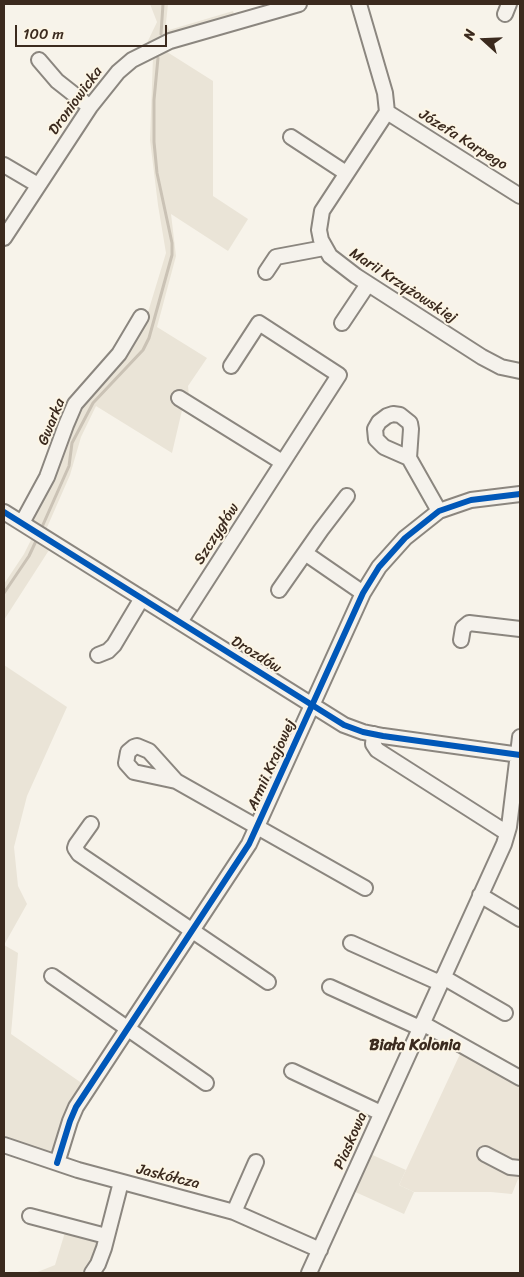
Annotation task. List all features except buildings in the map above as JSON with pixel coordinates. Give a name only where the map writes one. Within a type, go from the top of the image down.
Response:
[{"type":"street","name":"Droniowicka","points":[[4,238],[90,107],[118,72],[132,60],[170,41],[299,4]]},
{"type":"street","points":[[266,272],[276,257],[324,248],[318,230],[322,211],[387,112],[385,93],[359,4]]},
{"type":"street","points":[[39,60],[57,81],[90,107]]},
{"type":"street","name":"Józefa Karpego","points":[[387,112],[520,196]]},
{"type":"street","points":[[291,137],[346,173]]},
{"type":"street","points":[[4,165],[38,185]]},
{"type":"street","name":"Marii Krzyżowskiej","points":[[324,248],[336,262],[482,357],[501,367],[520,371]]},
{"type":"street","points":[[342,324],[368,284]]},
{"type":"street","name":"Gwarka","points":[[22,523],[47,477],[68,418],[75,404],[119,354],[141,317]]},
{"type":"street","name":"Szczygłów","points":[[180,622],[339,375],[258,323],[231,366]]},
{"type":"street","points":[[179,398],[282,462]]},
{"type":"street","points":[[409,458],[438,511]]},
{"type":"street","name":"Armii Krajowej","points":[[57,1163],[76,1107],[193,931],[258,828],[363,593],[379,567],[396,546],[438,511],[471,500],[520,494]]},
{"type":"street","points":[[279,590],[347,496]]},
{"type":"street","name":"Drozdów","points":[[4,512],[344,725],[374,734],[519,755]]},
{"type":"street","points":[[305,553],[363,593]]},
{"type":"street","points":[[98,654],[108,652],[114,645],[142,598]]},
{"type":"street","points":[[461,640],[463,628],[469,623],[520,629]]},
{"type":"street","points":[[374,734],[373,744],[377,750],[507,833]]},
{"type":"street","name":"Piaskowa","points":[[309,1273],[507,833],[520,737]]},
{"type":"street","name":"Armii Krajowej","points":[[176,781],[365,888]]},
{"type":"street","points":[[91,824],[76,845],[76,852],[268,982]]},
{"type":"street","points":[[480,895],[520,919]]},
{"type":"street","points":[[351,942],[442,980],[505,1013]]},
{"type":"street","points":[[52,976],[206,1083]]},
{"type":"street","points":[[330,986],[421,1025],[520,1078]]},
{"type":"street","points":[[292,1071],[382,1113]]},
{"type":"street","name":"Jaskółcza","points":[[4,1145],[121,1182],[234,1212],[320,1250]]},
{"type":"street","points":[[485,1154],[510,1167],[520,1168]]},
{"type":"street","points":[[234,1212],[256,1162]]},
{"type":"street","points":[[92,1273],[101,1256],[121,1182]]},
{"type":"street","points":[[30,1216],[106,1236]]},
{"type":"shaded area","points":[[150,4],[168,4],[166,23],[169,30],[233,11],[234,14],[166,35],[146,45],[157,22]]},
{"type":"shaded area","points":[[164,50],[213,81],[213,196],[248,219],[228,251],[171,214],[176,256],[157,327],[207,358],[188,386],[189,396],[183,406],[172,453],[96,406],[81,437],[70,475],[45,532],[26,521],[85,397],[145,322],[166,253],[150,140],[153,57]]},
{"type":"shaded area","points":[[33,536],[51,547],[4,620],[4,584],[24,554]]},
{"type":"shaded area","points":[[4,665],[67,707],[27,796],[14,847],[18,886],[27,904],[4,945]]},
{"type":"shaded area","points":[[4,945],[18,953],[11,1034],[83,1084],[56,1148],[47,1153],[4,1139]]},
{"type":"shaded area","points":[[461,1052],[520,1086],[520,1180],[518,1179],[512,1194],[491,1192],[414,1192],[399,1185]]},
{"type":"shaded area","points":[[368,1153],[406,1170],[399,1185],[414,1192],[404,1214],[351,1190]]},
{"type":"shaded area","points":[[66,1229],[97,1238],[100,1247],[87,1273],[35,1273],[55,1265]]},
{"type":"waterway","points":[[161,34],[163,4]]},
{"type":"waterway","points":[[42,527],[69,466],[72,443],[93,403],[143,350],[149,338],[172,255],[172,243],[157,173],[154,142],[154,100],[158,58]]},
{"type":"waterway","points":[[4,593],[29,556],[36,541]]},
{"type":"cycle path","points":[[57,1163],[76,1107],[249,844],[363,593],[379,567],[405,538],[439,511],[471,500],[520,494]]},
{"type":"cycle path","points":[[4,512],[344,725],[363,732],[383,736],[520,755]]},
{"type":"district","name":"Biała Kolonia","points":[[415,1046]]}]
